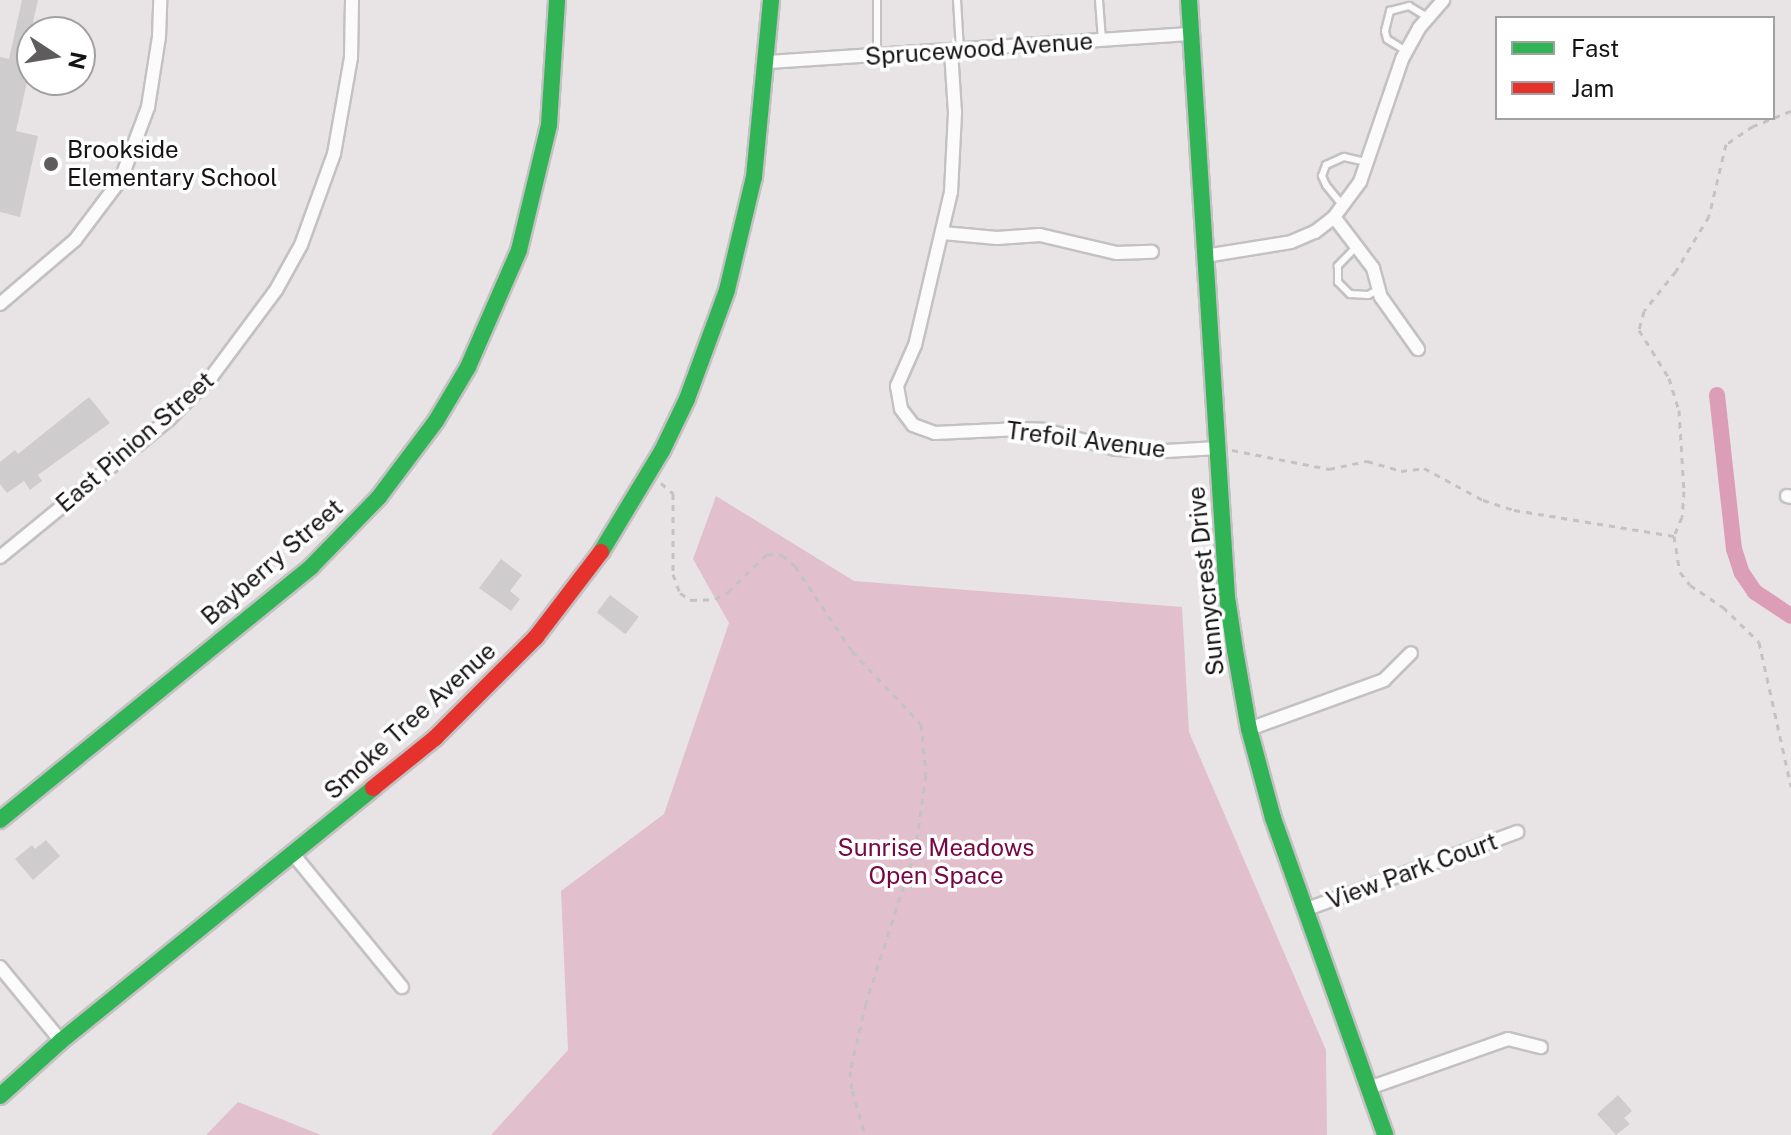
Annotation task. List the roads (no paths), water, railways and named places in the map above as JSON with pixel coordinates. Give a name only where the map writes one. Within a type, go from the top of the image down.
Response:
[{"type":"street","points":[[0,304],[75,240],[121,179],[148,107],[159,37],[160,0]]},
{"type":"street","name":"East Pinion Street","points":[[0,557],[169,419],[212,376],[276,290],[301,245],[334,154],[351,58],[352,0]]},
{"type":"street","name":"Bayberry Street","points":[[0,820],[311,567],[379,497],[436,421],[468,367],[497,308],[528,220],[549,125],[557,0]]},
{"type":"street","name":"Smoke Tree Avenue","points":[[0,1096],[61,1041],[435,738],[502,674],[571,594],[648,475],[687,399],[727,290],[754,177],[771,0]]},
{"type":"street","name":"Sunnycrest Drive","points":[[1189,0],[1227,597],[1249,729],[1273,818],[1385,1135]]},
{"type":"street","points":[[1205,256],[1291,242],[1315,232],[1334,217],[1360,182],[1407,51],[1427,17],[1443,0]]},
{"type":"street","name":"Sprucewood Avenue","points":[[767,62],[1191,34]]},
{"type":"street","points":[[955,51],[955,149],[943,233],[997,238],[1040,235],[1117,253],[1152,252]]},
{"type":"street","points":[[1334,217],[1373,268],[1381,297],[1418,349]]},
{"type":"street","name":"Trefoil Avenue","points":[[943,233],[915,345],[897,386],[901,409],[924,431],[1044,430],[1129,450],[1218,448]]},
{"type":"street","points":[[1249,729],[1384,680],[1411,653]]},
{"type":"street","name":"View Park Court","points":[[1307,909],[1517,832]]},
{"type":"street","points":[[293,854],[402,987]]},
{"type":"street","points":[[0,967],[61,1041]]},
{"type":"street","points":[[1369,1088],[1508,1039],[1541,1047]]},
{"type":"lane","points":[[877,0],[877,56]]},
{"type":"lane","points":[[955,51],[957,0]]},
{"type":"lane","points":[[1099,0],[1102,40]]},
{"type":"lane","points":[[1407,51],[1387,39],[1385,31],[1390,11],[1409,6],[1427,17]]},
{"type":"lane","points":[[1344,206],[1322,176],[1326,165],[1344,157],[1366,162]]},
{"type":"lane","points":[[1357,246],[1338,266],[1338,282],[1350,294],[1368,295],[1380,289]]},
{"type":"waterway","points":[[1717,395],[1734,549],[1742,573],[1755,592],[1791,616]]},
{"type":"place","name":"Brookside Elementary School","points":[[51,164]]},
{"type":"park label","name":"Sunrise Meadows Open Space","points":[[936,862]]}]
